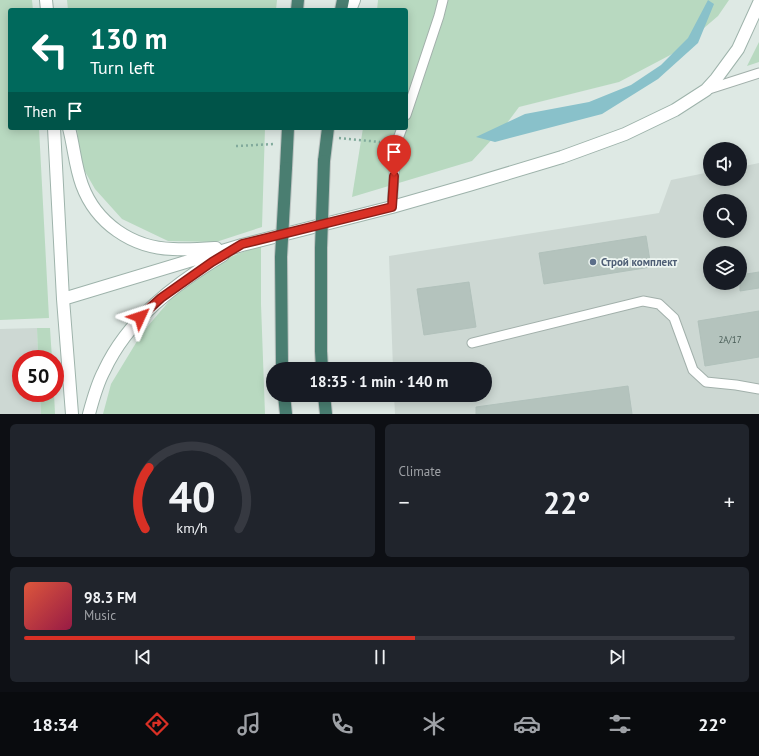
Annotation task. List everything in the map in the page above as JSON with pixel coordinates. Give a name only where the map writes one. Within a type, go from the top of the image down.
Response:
[{"type":"highway","points":[[282,362],[281,257],[288,130]]},
{"type":"highway","points":[[322,362],[321,248],[324,161],[328,133]]},
{"type":"highway","points":[[285,402],[286,414]]},
{"type":"highway","points":[[325,402],[326,414]]},
{"type":"main road","points":[[63,299],[236,246],[392,207],[562,156],[625,134],[675,110],[706,90],[738,49],[759,3]]},
{"type":"main road","points":[[54,130],[63,299],[72,414]]},
{"type":"main road","points":[[69,130],[78,174],[87,197],[103,219],[120,234],[136,242],[153,247],[172,249],[236,246]]},
{"type":"main road","points":[[89,414],[95,391],[104,371],[125,336],[140,317],[161,298],[236,246]]},
{"type":"lane","points":[[408,109],[443,0]]},
{"type":"lane","points":[[706,90],[759,73]]},
{"type":"lane","points":[[392,207],[396,144],[401,130]]},
{"type":"lane","points":[[472,343],[643,301],[651,302],[659,304],[674,318],[693,370],[706,382],[759,389]]},
{"type":"path","points":[[328,133],[380,142]]},
{"type":"path","points":[[236,146],[287,143]]},
{"type":"shaded area","points":[[759,163],[759,414],[395,414],[394,402],[492,402],[492,362],[393,362],[389,256],[659,213],[671,180],[703,173],[703,186],[747,186],[747,166]]},
{"type":"shaded area","points":[[37,328],[38,350],[12,350],[12,402],[40,402],[41,414],[0,414],[0,329]]},
{"type":"green space","points":[[0,0],[32,0],[33,8],[8,8],[8,130],[39,130],[49,318],[0,320]]},
{"type":"green space","points":[[67,0],[277,0],[276,8],[68,8]]},
{"type":"green space","points":[[378,0],[729,0],[718,16],[676,52],[619,82],[519,107],[507,123],[472,161],[352,197],[363,130],[408,130],[408,8],[377,8]]},
{"type":"green space","points":[[759,42],[759,62],[747,66]]},
{"type":"green space","points":[[77,130],[265,130],[262,227],[216,242],[168,241],[122,219],[95,189],[79,161]]},
{"type":"green space","points":[[261,245],[261,304],[265,414],[103,414],[111,384],[142,333],[176,293],[220,261]]},
{"type":"green space","points":[[37,328],[50,328],[51,350],[38,350]]},
{"type":"green space","points":[[40,402],[54,402],[55,414],[41,414]]},
{"type":"water","points":[[708,0],[714,4],[698,43],[658,79],[602,114],[495,142],[476,137],[525,114],[589,102],[631,85],[661,65],[688,38]]},
{"type":"building","points":[[646,236],[651,267],[544,284],[539,253]]},
{"type":"building","points":[[759,272],[759,288],[747,290],[747,274]]},
{"type":"building","points":[[469,282],[476,327],[424,335],[417,289]]},
{"type":"building","points":[[759,311],[759,357],[705,366],[698,321]]},
{"type":"building","points":[[628,386],[632,414],[476,414],[476,407]]},
{"type":"place","name":"Строй комплект","points":[[593,262]]},
{"type":"route","points":[[140,317],[161,298],[212,262],[242,244],[392,207],[394,176]]}]
